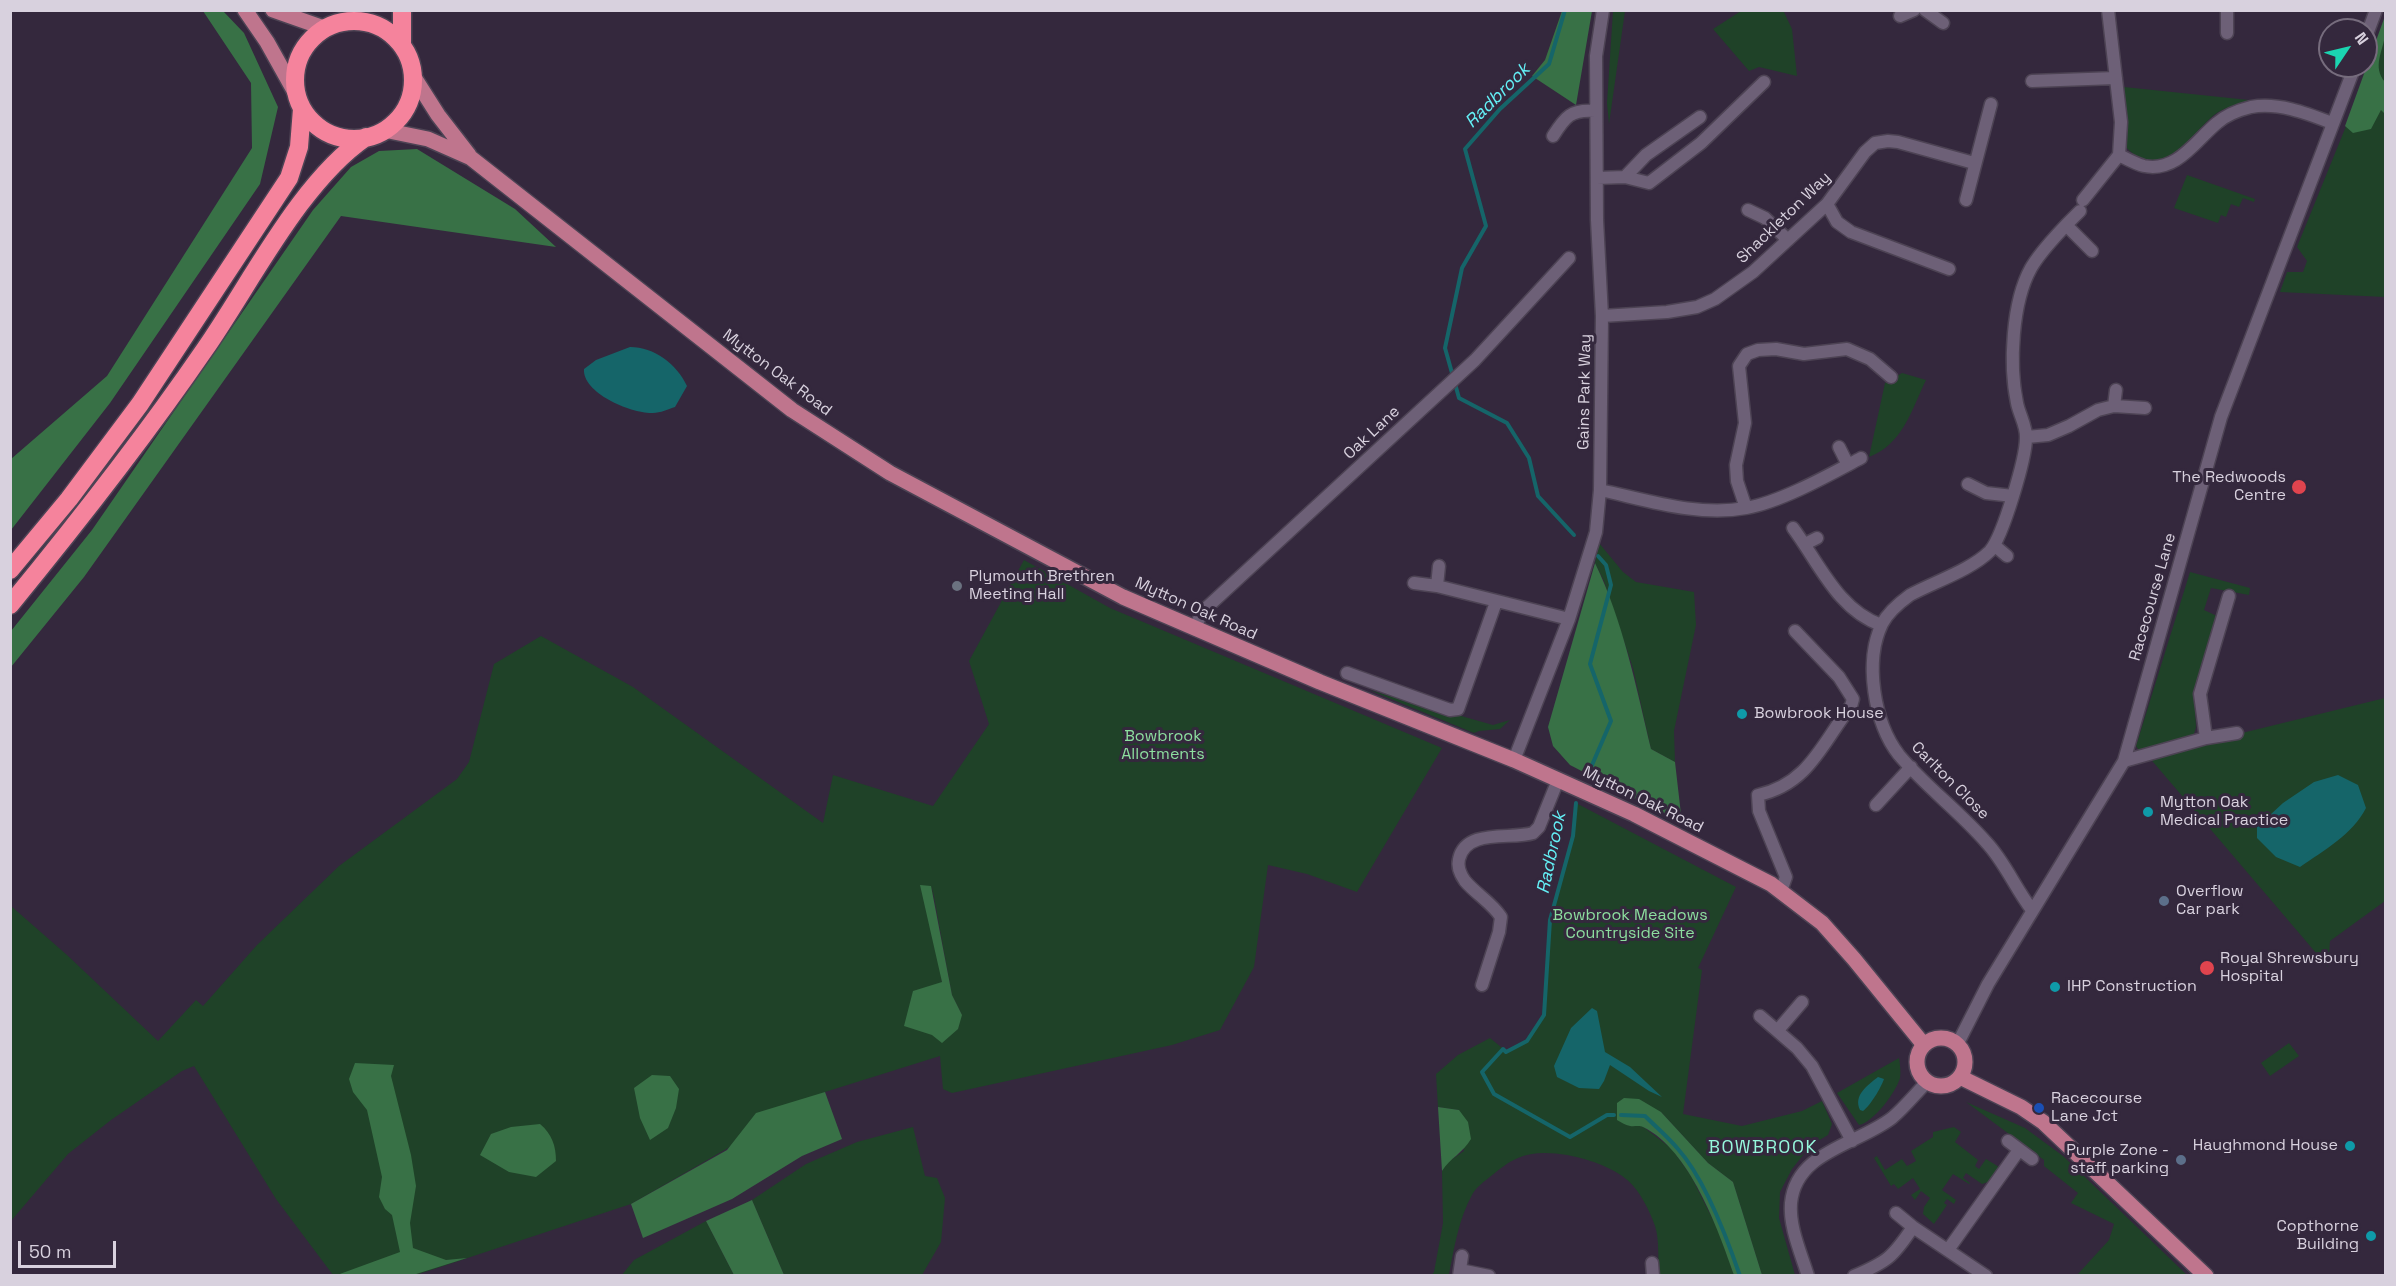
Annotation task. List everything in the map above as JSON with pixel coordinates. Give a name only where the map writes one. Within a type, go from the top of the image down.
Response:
[{"type":"highway","points":[[10,570],[69,499],[140,404],[288,178],[299,147],[299,101],[295,72],[302,51],[315,34],[352,10]]},
{"type":"highway","points":[[402,10],[402,45]]},
{"type":"highway","points":[[10,605],[160,415],[290,220],[318,182],[348,150],[366,137],[384,130],[401,116],[411,96],[412,74],[411,64],[402,45],[384,29],[374,24],[350,20],[331,25]]},
{"type":"highway","points":[[299,101],[308,118],[325,131],[345,138],[366,137]]},
{"type":"main road","points":[[246,10],[267,42],[299,101]]},
{"type":"main road","points":[[273,10],[331,25]]},
{"type":"main road","name":"Mytton Oak Road","points":[[412,74],[438,115],[471,158]]},
{"type":"main road","name":"Mytton Oak Road","points":[[384,130],[428,139],[471,158],[801,416],[890,473],[970,517],[1098,584],[1194,629],[1514,760],[1635,814],[1781,891],[1822,923],[1924,1045]]},
{"type":"main road","points":[[1944,1038],[1957,1045],[1965,1061],[1960,1077],[1946,1085],[1928,1081],[1918,1070],[1918,1052],[1924,1045],[1929,1040],[1944,1038]]},
{"type":"main road","points":[[1960,1077],[2021,1107],[2043,1122],[2205,1275]]},
{"type":"street","name":"Gains Park Way","points":[[1514,760],[1569,619],[1596,532],[1600,490],[1602,316],[1595,111],[1596,56],[1603,10]]},
{"type":"street","points":[[1900,16],[1914,10]]},
{"type":"street","points":[[1925,10],[1943,23]]},
{"type":"street","points":[[2108,10],[2121,122],[2119,156],[2144,166],[2158,167],[2172,163],[2184,155],[2217,122],[2230,114],[2251,107],[2275,105],[2332,123]]},
{"type":"street","points":[[2227,10],[2227,33]]},
{"type":"street","points":[[2032,81],[2116,78]]},
{"type":"street","name":"Racecourse Lane","points":[[1957,1045],[1988,984],[2124,761],[2221,417],[2350,78]]},
{"type":"street","points":[[1597,178],[1625,177],[1649,183],[1701,143],[1764,82]]},
{"type":"street","points":[[1966,200],[1991,104]]},
{"type":"street","points":[[1553,136],[1573,112],[1595,111]]},
{"type":"street","points":[[1625,177],[1646,155],[1700,117]]},
{"type":"street","name":"Shackleton Way","points":[[1602,316],[1667,312],[1697,307],[1738,285],[1827,204],[1865,152],[1875,144],[1888,141],[1898,142],[1974,163]]},
{"type":"street","name":"Carlton Close","points":[[2032,910],[1987,842],[1911,767],[1892,742],[1877,706],[1873,659],[1881,625],[1888,614],[1910,595],[1980,559],[1994,544],[2013,496],[2027,437],[2017,403],[2014,371],[2018,311],[2023,287],[2031,268],[2119,156]]},
{"type":"street","points":[[1827,204],[1837,222],[1851,232],[1949,269]]},
{"type":"street","points":[[1765,218],[1774,206]]},
{"type":"street","points":[[1748,210],[1765,218],[1788,240]]},
{"type":"street","points":[[2066,225],[2092,251]]},
{"type":"street","name":"Oak Lane","points":[[1194,629],[1203,611],[1459,375],[1569,258]]},
{"type":"street","points":[[1746,508],[1737,481],[1736,465],[1745,423],[1739,366],[1747,354],[1758,350],[1776,349],[1804,354],[1847,350],[1870,359],[1891,377]]},
{"type":"street","points":[[2114,406],[2116,390]]},
{"type":"street","points":[[2027,437],[2048,435],[2097,410],[2114,406],[2145,408]]},
{"type":"street","points":[[1839,447],[1848,465]]},
{"type":"street","points":[[1600,490],[1683,508],[1724,510],[1746,508],[1771,501],[1861,458]]},
{"type":"street","points":[[1968,484],[1986,493],[2013,496]]},
{"type":"street","points":[[1793,528],[1838,594],[1865,619],[1881,625]]},
{"type":"street","points":[[1805,544],[1817,538]]},
{"type":"street","points":[[1994,544],[2007,556]]},
{"type":"street","points":[[1437,586],[1439,566]]},
{"type":"street","points":[[1414,583],[1437,586],[1569,619]]},
{"type":"street","points":[[2206,738],[2200,694],[2229,596]]},
{"type":"street","points":[[1347,673],[1450,710],[1458,709],[1496,602]]},
{"type":"street","points":[[1781,891],[1786,877],[1759,811],[1758,795],[1771,792],[1796,779],[1851,706],[1853,699],[1839,677],[1795,631]]},
{"type":"street","points":[[2124,761],[2206,738],[2237,733]]},
{"type":"street","points":[[1876,805],[1911,767]]},
{"type":"street","points":[[1482,985],[1499,932],[1501,917],[1463,878],[1458,866],[1460,855],[1466,847],[1478,839],[1533,833],[1539,826],[1558,780]]},
{"type":"street","points":[[1778,1030],[1802,1002]]},
{"type":"street","points":[[1760,1016],[1778,1030],[1812,1066],[1852,1141]]},
{"type":"street","points":[[1808,1275],[1792,1223],[1791,1203],[1796,1184],[1804,1170],[1816,1159],[1891,1118],[1928,1081]]},
{"type":"street","points":[[2008,1141],[2032,1159]]},
{"type":"street","points":[[1948,1250],[2019,1150]]},
{"type":"street","points":[[1896,1213],[1913,1227],[1986,1275]]},
{"type":"street","points":[[1854,1275],[1881,1265],[1893,1256],[1913,1227]]},
{"type":"street","points":[[1462,1256],[1460,1273],[1489,1275]]},
{"type":"green space","points":[[1613,11],[1625,11],[1609,124],[1607,103]]},
{"type":"green space","points":[[1741,11],[1784,12],[1792,29],[1797,76],[1759,67],[1749,71],[1713,29]]},
{"type":"green space","points":[[2385,30],[2385,297],[2280,292],[2287,272],[2303,272],[2307,261],[2297,247],[2366,78],[2378,78],[2378,47]]},
{"type":"green space","points":[[2124,87],[2249,100],[2214,115],[2174,153],[2151,161],[2139,157],[2126,147]]},
{"type":"green space","points":[[2187,175],[2255,199],[2254,202],[2243,198],[2239,207],[2231,204],[2226,217],[2221,215],[2218,223],[2174,208]]},
{"type":"green space","points":[[1902,373],[1926,380],[1898,435],[1881,451],[1869,457],[1885,383]]},
{"type":"green space","points":[[1599,543],[1623,572],[1636,582],[1694,592],[1696,625],[1674,731],[1675,762],[1651,749],[1633,668],[1604,581],[1595,563]]},
{"type":"green space","name":"Bowbrook Allotments","points":[[1024,560],[1110,608],[1442,748],[1357,892],[1307,874],[1268,865],[1254,967],[1220,1030],[1172,1045],[952,1093],[943,1089],[940,1056],[825,1092],[631,1204],[413,1276],[333,1275],[276,1199],[194,1066],[182,1071],[111,1120],[68,1154],[11,1221],[11,906],[158,1041],[196,1000],[203,1006],[257,945],[339,866],[457,779],[469,762],[494,664],[541,636],[633,687],[823,823],[833,775],[933,806],[989,724],[969,661]],"holes":[[[932,886],[952,995],[962,1015],[935,985],[942,983]]]},
{"type":"green space","points":[[2190,572],[2250,588],[2249,595],[2211,588],[2204,610],[2217,616],[2194,693],[2196,727],[2193,737],[2141,753],[2136,746]]},
{"type":"green space","points":[[1369,690],[1493,725],[1510,720],[1500,729],[1474,733]]},
{"type":"green space","points":[[2385,698],[2385,901],[2330,941],[2328,967],[2148,756]]},
{"type":"green space","name":"Bowbrook Meadows Countryside Site","points":[[1576,803],[1736,887],[1698,968],[1702,970],[1683,1114],[1742,1126],[1802,1111],[1822,1101],[1832,1124],[1828,1135],[1811,1145],[1792,1169],[1780,1192],[1779,1218],[1795,1275],[1762,1275],[1733,1182],[1708,1163],[1661,1112],[1628,1126],[1642,1126],[1672,1149],[1691,1176],[1719,1232],[1734,1275],[1660,1275],[1655,1226],[1631,1183],[1616,1172],[1589,1161],[1574,1156],[1543,1153],[1530,1154],[1514,1160],[1476,1189],[1460,1223],[1449,1274],[1431,1276],[1434,1272],[1443,1223],[1442,1171],[1448,1162],[1464,1151],[1459,1110],[1438,1107],[1436,1074],[1458,1055],[1490,1038],[1506,1051],[1527,1041],[1544,1015],[1550,920],[1573,836]]},
{"type":"green space","points":[[2289,1043],[2299,1056],[2270,1076],[2261,1063]]},
{"type":"green space","points":[[1899,1058],[1900,1078],[1894,1091],[1878,1113],[1859,1125],[1837,1093]]},
{"type":"green space","points":[[1966,1102],[2025,1128],[2063,1156],[2187,1275],[2077,1275],[2109,1240],[2114,1224],[2071,1203],[2078,1193],[2044,1166],[2044,1160]]},
{"type":"green space","points":[[913,1127],[925,1176],[937,1178],[945,1198],[941,1242],[922,1275],[784,1275],[752,1200],[806,1164],[857,1142]]},
{"type":"green space","points":[[1954,1127],[1961,1132],[1955,1142],[1978,1160],[1975,1166],[1979,1169],[1986,1159],[1999,1167],[1988,1182],[1982,1184],[1966,1173],[1963,1178],[1969,1184],[1953,1174],[1942,1190],[1956,1200],[1954,1204],[1947,1199],[1944,1203],[1947,1205],[1934,1224],[1923,1214],[1924,1207],[1930,1198],[1921,1191],[1915,1200],[1911,1195],[1920,1189],[1913,1178],[1898,1189],[1894,1184],[1891,1186],[1874,1158],[1877,1156],[1885,1170],[1902,1159],[1907,1166],[1916,1161],[1911,1151],[1933,1137],[1933,1132]]},
{"type":"green space","points":[[706,1221],[734,1275],[621,1276],[634,1260]]},
{"type":"shaded area","points":[[203,11],[223,11],[244,33],[278,107],[260,184],[110,403],[11,530],[11,459],[107,376],[252,148],[251,83]]},
{"type":"shaded area","points":[[1562,11],[1592,11],[1576,105],[1532,76],[1545,60]]},
{"type":"shaded area","points":[[2385,16],[2385,33],[2379,59],[2379,71],[2385,82],[2385,114],[2381,110],[2371,129],[2353,133],[2345,126],[2362,78],[2378,78],[2378,35]]},
{"type":"shaded area","points":[[417,149],[515,209],[556,247],[341,216],[84,577],[11,667],[11,631],[92,530],[313,210],[351,167],[379,151]]},
{"type":"shaded area","points":[[630,347],[648,350],[664,358],[683,378],[687,386],[675,407],[656,413],[633,410],[599,394],[591,386],[584,369],[596,360]]},
{"type":"shaded area","points":[[1595,563],[1621,631],[1651,749],[1675,762],[1682,823],[1570,765],[1553,746],[1548,727]]},
{"type":"shaded area","points":[[2338,775],[2358,785],[2366,808],[2360,817],[2337,841],[2300,867],[2276,857],[2257,838],[2257,827],[2283,803],[2314,782]]},
{"type":"shaded area","points":[[920,885],[931,886],[952,995],[962,1015],[958,1029],[942,1043],[932,1035],[904,1026],[913,991],[942,982]]},
{"type":"shaded area","points":[[1592,1008],[1597,1011],[1605,1052],[1630,1067],[1662,1097],[1610,1065],[1599,1089],[1579,1088],[1557,1077],[1554,1066],[1571,1028]]},
{"type":"shaded area","points":[[355,1063],[394,1065],[391,1076],[411,1155],[416,1186],[410,1223],[413,1248],[446,1260],[467,1258],[413,1275],[337,1275],[400,1252],[392,1215],[385,1209],[379,1197],[382,1177],[367,1110],[353,1092],[349,1079]]},
{"type":"shaded area","points":[[652,1075],[670,1076],[679,1089],[676,1108],[668,1128],[650,1140],[640,1118],[634,1088]]},
{"type":"shaded area","points":[[1878,1077],[1884,1079],[1880,1087],[1866,1109],[1860,1110],[1858,1100],[1860,1095]]},
{"type":"shaded area","points":[[825,1092],[842,1139],[802,1156],[732,1199],[643,1238],[631,1204],[727,1150],[756,1113]]},
{"type":"shaded area","points":[[1624,1098],[1639,1099],[1661,1112],[1708,1163],[1733,1182],[1762,1275],[1734,1275],[1711,1214],[1675,1153],[1660,1138],[1643,1127],[1628,1126],[1617,1120],[1617,1103]]},
{"type":"shaded area","points":[[1438,1107],[1459,1110],[1468,1122],[1471,1139],[1442,1171]]},
{"type":"shaded area","points":[[540,1124],[548,1132],[552,1141],[556,1161],[536,1177],[509,1172],[480,1155],[491,1134],[511,1127]]},
{"type":"shaded area","points":[[752,1200],[784,1275],[734,1275],[706,1221]]},
{"type":"waterway","name":"Radbrook","points":[[1565,10],[1549,64],[1500,109],[1465,149],[1486,226],[1462,268],[1445,348],[1459,398],[1507,423],[1529,458],[1538,496],[1574,535]]},
{"type":"waterway","name":"Radbrook","points":[[1589,772],[1611,721],[1590,664],[1611,585],[1606,565],[1598,556]]},
{"type":"waterway","name":"Radbrook","points":[[1576,803],[1573,836],[1550,920],[1544,1015],[1527,1041],[1506,1052],[1503,1049],[1482,1072],[1494,1094],[1570,1137],[1607,1115],[1614,1115]]},
{"type":"waterway","name":"Radbrook","points":[[1621,1115],[1645,1116],[1688,1161],[1714,1209],[1740,1276]]},
{"type":"place","name":"The Redwoods Centre","points":[[2299,487]]},
{"type":"place","name":"Plymouth Brethren Meeting Hall","points":[[957,586]]},
{"type":"place","name":"Bowbrook House","points":[[1742,714]]},
{"type":"place","name":"Mytton Oak Medical Practice","points":[[2148,812]]},
{"type":"place","name":"Overflow Car park","points":[[2164,901]]},
{"type":"place","name":"Royal Shrewsbury Hospital","points":[[2207,968]]},
{"type":"place","name":"IHP Construction","points":[[2055,987]]},
{"type":"place","name":"Racecourse Lane Jct","points":[[2039,1108]]},
{"type":"place","name":"Haughmond House","points":[[2350,1146]]},
{"type":"place","name":"Purple Zone - staff parking","points":[[2181,1160]]},
{"type":"place","name":"Copthorne Building","points":[[2371,1236]]},
{"type":"district","name":"BOWBROOK","points":[[1763,1148]]}]
